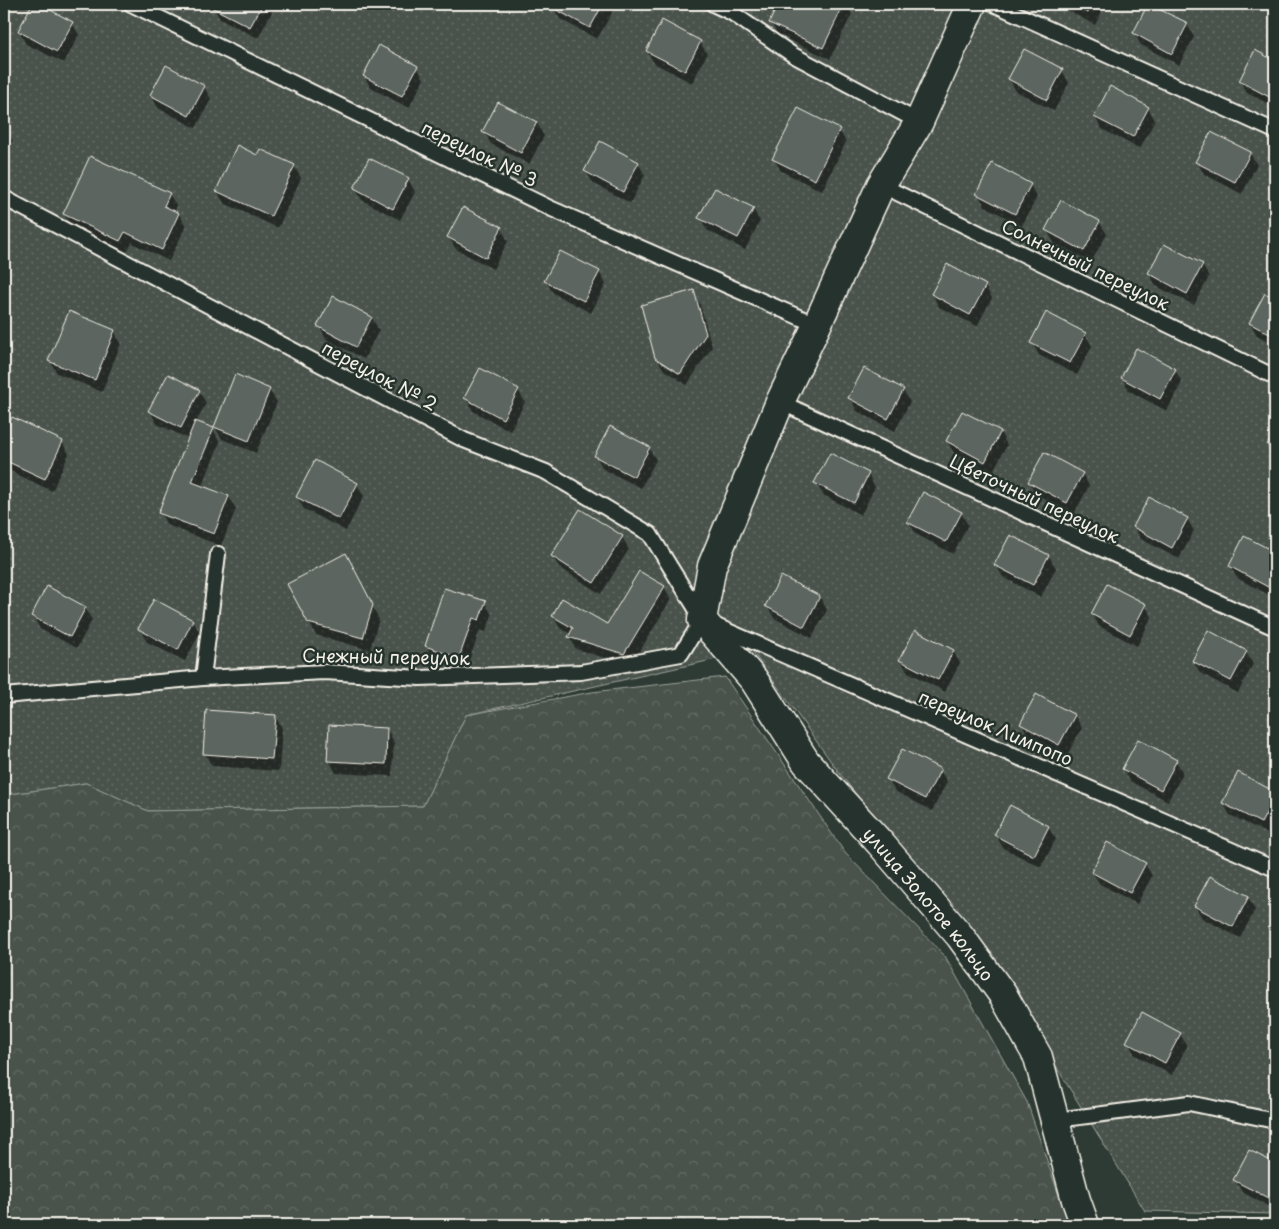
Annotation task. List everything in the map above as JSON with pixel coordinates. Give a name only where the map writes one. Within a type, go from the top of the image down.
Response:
[{"type":"street","points":[[702,620],[712,566],[780,402],[881,184],[920,122],[972,4]]},
{"type":"street","name":"улица Золотое кольцо","points":[[702,620],[754,680],[806,762],[880,843],[960,936],[1003,995],[1038,1057],[1076,1200],[1085,1225]]},
{"type":"lane","name":"переулок № 3","points":[[131,4],[552,209],[817,325]]},
{"type":"lane","points":[[713,4],[732,13],[793,55],[920,122]]},
{"type":"lane","points":[[994,4],[1275,131]]},
{"type":"lane","name":"Солнечный переулок","points":[[881,184],[1275,376]]},
{"type":"lane","name":"переулок № 2","points":[[4,198],[464,440],[546,472],[650,534],[702,620]]},
{"type":"lane","name":"Цветочный переулок","points":[[780,402],[1275,628]]},
{"type":"lane","points":[[203,678],[218,554]]},
{"type":"lane","name":"Снежный переулок","points":[[4,696],[203,678],[325,672],[420,678],[581,672],[681,654],[702,620]]},
{"type":"lane","name":"переулок Лимпопо","points":[[702,620],[1275,869]]},
{"type":"lane","points":[[1056,1120],[1189,1103],[1275,1121]]},
{"type":"green space","points":[[4,4],[1275,4],[1275,1214],[1145,1211],[1041,1042],[980,951],[837,770],[752,651],[466,715],[423,806],[148,811],[86,783],[4,795]]},
{"type":"green space","points":[[725,677],[845,853],[945,956],[1027,1102],[1069,1225],[4,1225],[4,795],[86,783],[148,811],[423,806],[466,715],[592,692]]},
{"type":"building","points":[[32,4],[39,4],[73,22],[57,52],[18,31]]},
{"type":"building","points":[[213,4],[263,4],[250,27],[211,7]]},
{"type":"building","points":[[553,4],[603,4],[590,28],[551,7]]},
{"type":"building","points":[[778,4],[844,4],[823,48],[769,23]]},
{"type":"building","points":[[1069,4],[1093,4],[1088,13]]},
{"type":"building","points":[[1148,4],[1188,23],[1172,54],[1133,33]]},
{"type":"building","points":[[662,20],[701,41],[685,71],[646,51]]},
{"type":"building","points":[[379,45],[418,66],[402,96],[363,76]]},
{"type":"building","points":[[1024,49],[1063,69],[1047,100],[1008,79]]},
{"type":"building","points":[[1255,50],[1275,61],[1275,100],[1239,81]]},
{"type":"building","points":[[166,65],[205,86],[189,116],[150,95]]},
{"type":"building","points":[[1110,86],[1149,107],[1133,137],[1094,117]]},
{"type":"building","points":[[498,102],[537,122],[521,153],[482,132]]},
{"type":"building","points":[[798,108],[840,129],[815,180],[772,159]]},
{"type":"building","points":[[1211,132],[1251,152],[1235,182],[1195,162]]},
{"type":"building","points":[[600,141],[639,162],[623,192],[584,171]]},
{"type":"building","points":[[237,145],[257,155],[260,149],[295,165],[271,216],[216,191]]},
{"type":"building","points":[[90,156],[170,193],[164,206],[179,213],[162,250],[125,232],[120,241],[63,214]]},
{"type":"building","points":[[369,158],[409,178],[393,209],[354,188]]},
{"type":"building","points":[[992,163],[1031,184],[1015,214],[976,194]]},
{"type":"building","points":[[715,188],[754,208],[738,238],[698,218]]},
{"type":"building","points":[[1061,200],[1100,221],[1084,251],[1045,230]]},
{"type":"building","points":[[463,207],[502,227],[486,258],[447,237]]},
{"type":"building","points":[[1164,244],[1203,264],[1187,294],[1148,273]]},
{"type":"building","points":[[560,251],[600,271],[584,301],[544,281]]},
{"type":"building","points":[[947,264],[986,285],[970,315],[931,294]]},
{"type":"building","points":[[694,290],[706,334],[680,374],[655,358],[641,305]]},
{"type":"building","points":[[1265,293],[1275,299],[1275,337],[1249,323]]},
{"type":"building","points":[[333,296],[372,317],[356,347],[317,326]]},
{"type":"building","points":[[69,311],[115,330],[95,380],[48,361]]},
{"type":"building","points":[[1046,312],[1086,333],[1070,363],[1030,343]]},
{"type":"building","points":[[1136,348],[1176,369],[1160,399],[1121,378]]},
{"type":"building","points":[[480,368],[519,389],[503,419],[464,398]]},
{"type":"building","points":[[864,368],[904,389],[888,419],[848,398]]},
{"type":"building","points":[[168,374],[200,390],[181,428],[148,411]]},
{"type":"building","points":[[235,374],[270,389],[249,441],[214,427]]},
{"type":"building","points":[[962,411],[1001,431],[985,462],[946,441]]},
{"type":"building","points":[[12,417],[63,441],[45,479],[4,460],[4,434]]},
{"type":"building","points":[[195,421],[214,428],[192,482],[229,496],[214,534],[158,513]]},
{"type":"building","points":[[610,426],[650,447],[634,477],[594,456]]},
{"type":"building","points":[[1275,429],[1275,449],[1267,445]]},
{"type":"building","points":[[1044,452],[1083,473],[1067,503],[1028,482]]},
{"type":"building","points":[[830,453],[869,473],[854,503],[814,483]]},
{"type":"building","points":[[315,460],[358,483],[339,519],[296,497]]},
{"type":"building","points":[[923,492],[962,512],[946,542],[907,522]]},
{"type":"building","points":[[1149,497],[1188,518],[1172,548],[1133,527]]},
{"type":"building","points":[[580,509],[623,536],[594,583],[551,556]]},
{"type":"building","points":[[1010,535],[1049,555],[1033,585],[994,565]]},
{"type":"building","points":[[1244,536],[1275,552],[1275,573],[1268,587],[1229,566]]},
{"type":"building","points":[[346,553],[373,605],[363,638],[308,623],[287,584]]},
{"type":"building","points":[[639,571],[665,586],[624,654],[568,637],[573,628],[552,616],[562,598],[607,624]]},
{"type":"building","points":[[781,576],[820,596],[804,627],[765,606]]},
{"type":"building","points":[[1107,584],[1146,604],[1130,635],[1091,614]]},
{"type":"building","points":[[47,586],[86,607],[70,637],[31,616]]},
{"type":"building","points":[[444,588],[486,601],[479,620],[473,618],[459,658],[425,646]]},
{"type":"building","points":[[154,599],[193,620],[178,650],[138,629]]},
{"type":"building","points":[[915,630],[954,650],[938,680],[899,660]]},
{"type":"building","points":[[1208,630],[1247,651],[1231,681],[1192,661]]},
{"type":"building","points":[[1036,694],[1075,715],[1059,745],[1020,724]]},
{"type":"building","points":[[206,710],[276,715],[272,759],[203,754]]},
{"type":"building","points":[[329,725],[387,728],[386,764],[327,761]]},
{"type":"building","points":[[1138,739],[1177,760],[1161,790],[1122,769]]},
{"type":"building","points":[[902,749],[941,769],[925,799],[886,779]]},
{"type":"building","points":[[1238,772],[1275,792],[1275,797],[1261,823],[1222,803]]},
{"type":"building","points":[[1010,805],[1049,826],[1034,856],[994,835]]},
{"type":"building","points":[[1107,842],[1146,863],[1130,893],[1091,872]]},
{"type":"building","points":[[1210,876],[1249,896],[1233,927],[1194,906]]},
{"type":"building","points":[[1142,1012],[1181,1033],[1165,1063],[1126,1042]]},
{"type":"building","points":[[1275,1062],[1275,1081],[1268,1077]]},
{"type":"building","points":[[1249,1150],[1275,1163],[1275,1195],[1272,1200],[1233,1180]]}]
